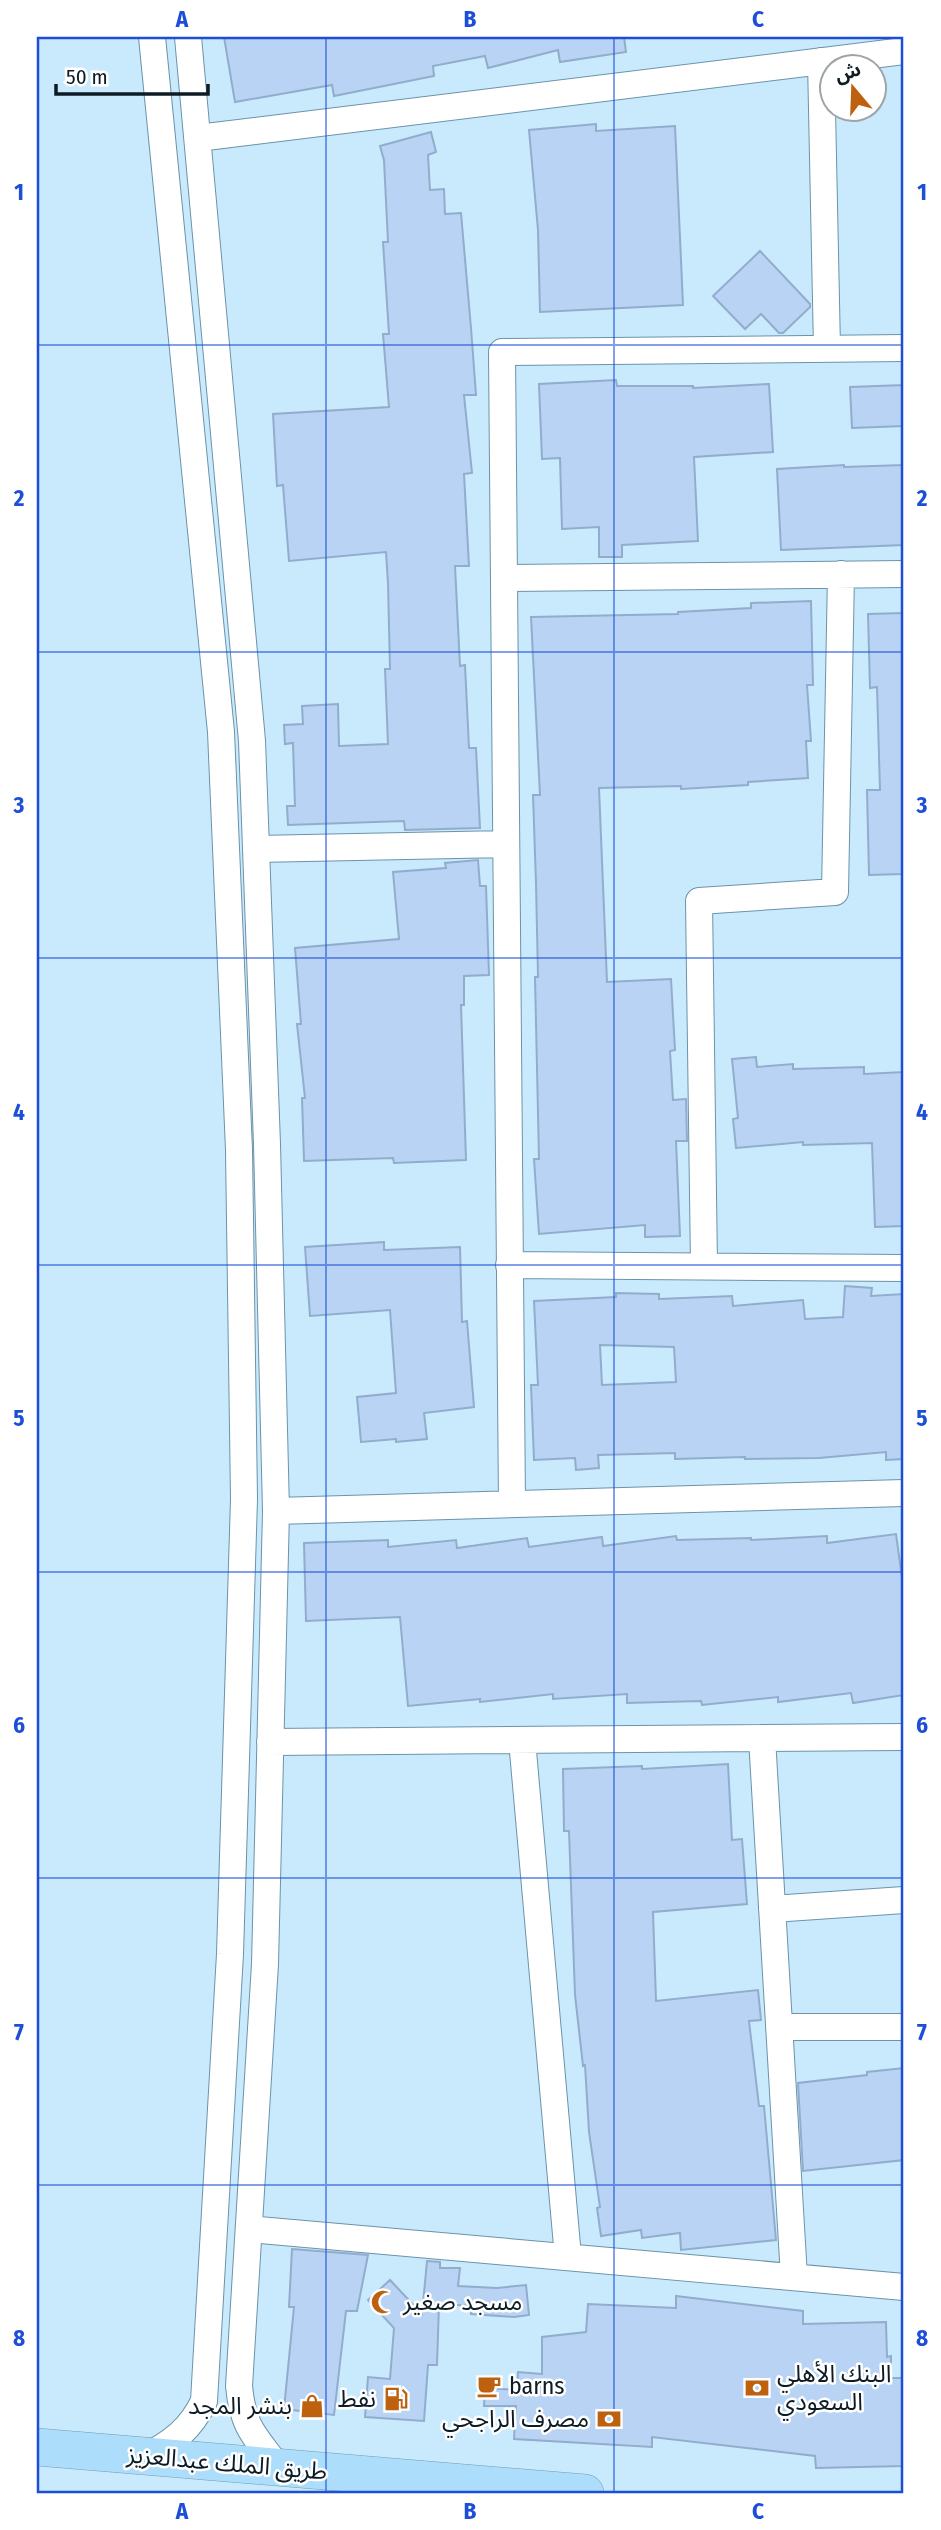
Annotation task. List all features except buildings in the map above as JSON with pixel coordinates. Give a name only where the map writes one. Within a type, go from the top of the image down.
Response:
[{"type":"highway","name":"طريق الملك عبدالعزيز","points":[[37,2447],[585,2493]]},
{"type":"street","points":[[145,2457],[172,2443],[195,2420],[204,2401],[230,1954],[244,1499],[239,1150],[221,732],[152,37]]},
{"type":"street","points":[[188,37],[253,741],[276,1511],[265,1965],[239,2386],[242,2412],[247,2426],[278,2468]]},
{"type":"street","points":[[198,138],[818,61]]},
{"type":"street","points":[[822,122],[827,349]]},
{"type":"street","points":[[512,1504],[502,352],[904,348]]},
{"type":"street","points":[[503,578],[904,574]]},
{"type":"street","points":[[704,1266],[699,901],[835,892],[841,575]]},
{"type":"street","points":[[256,849],[506,844]]},
{"type":"street","points":[[509,1265],[904,1268]]},
{"type":"street","points":[[276,1511],[904,1493]]},
{"type":"street","points":[[270,1742],[904,1737]]},
{"type":"street","points":[[762,1738],[794,2277]]},
{"type":"street","points":[[522,1740],[568,2257]]},
{"type":"street","points":[[772,1909],[904,1900]]},
{"type":"street","points":[[779,2027],[904,2027]]},
{"type":"street","points":[[249,2230],[904,2287]]},
{"type":"place","name":"مسجد صغير","points":[[383,2302]]},
{"type":"place","name":"barns","points":[[489,2386]]},
{"type":"place","name":"البنك الأهلي السعودي","points":[[757,2388]]},
{"type":"place","name":"نفط","points":[[396,2399]]},
{"type":"place","name":"بنشر المجد","points":[[312,2406]]},
{"type":"place","name":"مصرف الراجحي","points":[[609,2419]]}]
